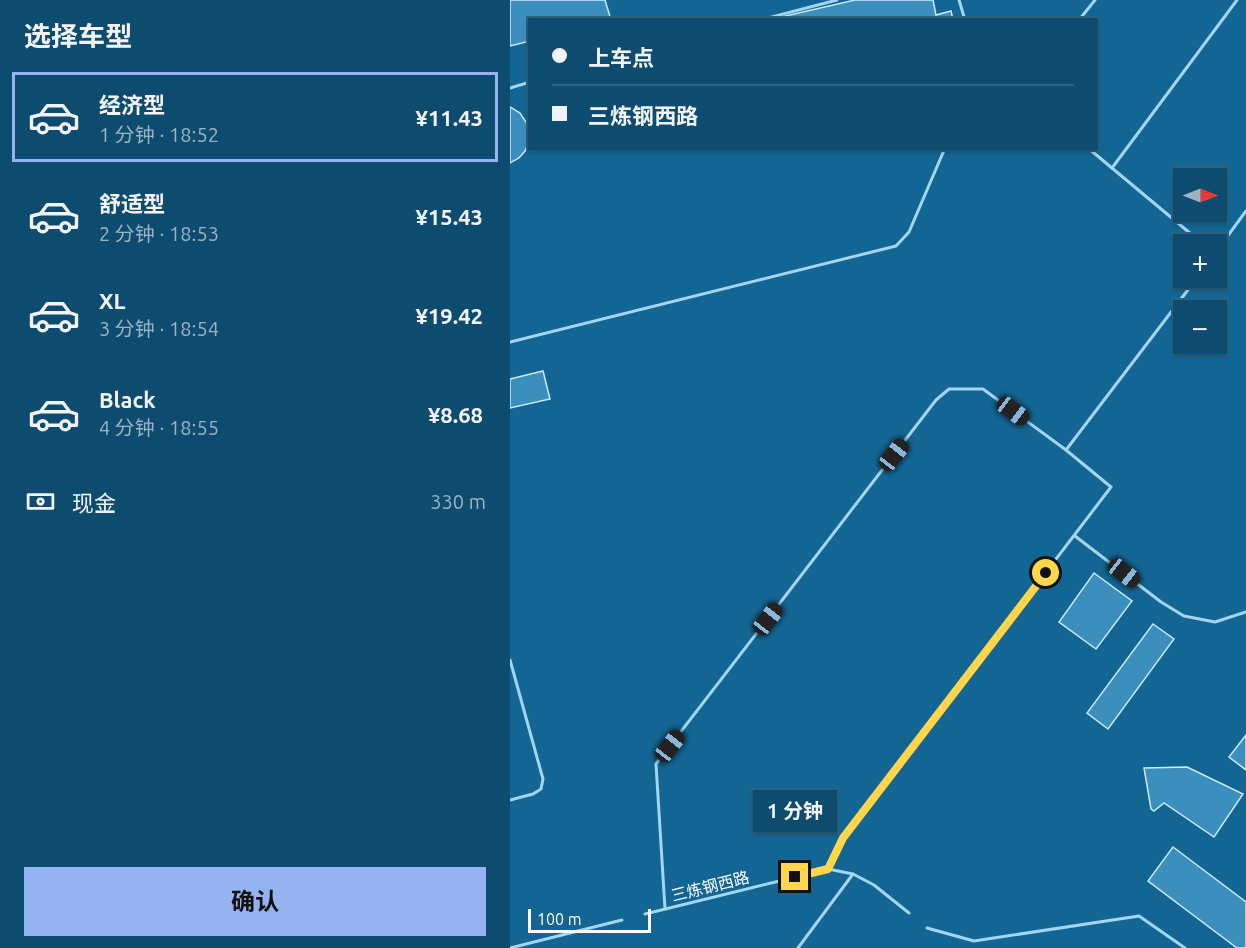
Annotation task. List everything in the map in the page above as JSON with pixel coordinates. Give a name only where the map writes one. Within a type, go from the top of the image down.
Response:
[{"type":"lane","points":[[767,18],[837,0]]},
{"type":"lane","points":[[959,0],[964,18]]},
{"type":"lane","points":[[1081,18],[1095,0]]},
{"type":"lane","points":[[1112,168],[1237,0]]},
{"type":"lane","points":[[510,88],[528,83]]},
{"type":"lane","points":[[510,342],[896,246],[909,232],[944,150]]},
{"type":"lane","points":[[1090,150],[1191,234]]},
{"type":"lane","points":[[1227,237],[1246,211]]},
{"type":"lane","points":[[1066,450],[1189,288]]},
{"type":"lane","points":[[665,909],[656,764],[936,400],[949,389],[983,389],[1066,450],[1111,487],[843,838],[828,869]]},
{"type":"lane","points":[[1075,536],[1161,602],[1184,616],[1215,622],[1246,612]]},
{"type":"lane","points":[[510,660],[543,779],[541,789],[533,794],[510,800]]},
{"type":"lane","name":"三炼钢西路","points":[[645,914],[828,869],[853,874],[874,885],[909,913]]},
{"type":"lane","points":[[798,948],[853,874]]},
{"type":"lane","points":[[927,928],[974,941],[1139,916],[1185,948]]},
{"type":"lane","points":[[510,948],[622,920]]},
{"type":"building","points":[[510,0],[605,0],[610,18],[528,18],[528,42],[510,46]]},
{"type":"building","points":[[855,0],[933,0],[936,15],[951,11],[953,18],[781,18]]},
{"type":"building","points":[[510,107],[520,113],[526,122],[528,144],[519,158],[510,163]]},
{"type":"building","points":[[543,371],[550,399],[510,408],[510,379]]},
{"type":"building","points":[[1094,573],[1132,601],[1096,649],[1059,622]]},
{"type":"building","points":[[1153,624],[1174,639],[1108,729],[1087,713]]},
{"type":"building","points":[[1246,735],[1246,770],[1229,757]]},
{"type":"building","points":[[1187,767],[1243,794],[1214,837],[1164,803],[1154,811],[1151,809],[1144,768]]},
{"type":"building","points":[[1173,847],[1246,902],[1246,948],[1237,948],[1148,881]]},
{"type":"route","points":[[795,877],[828,869],[843,838],[1046,573]]}]
